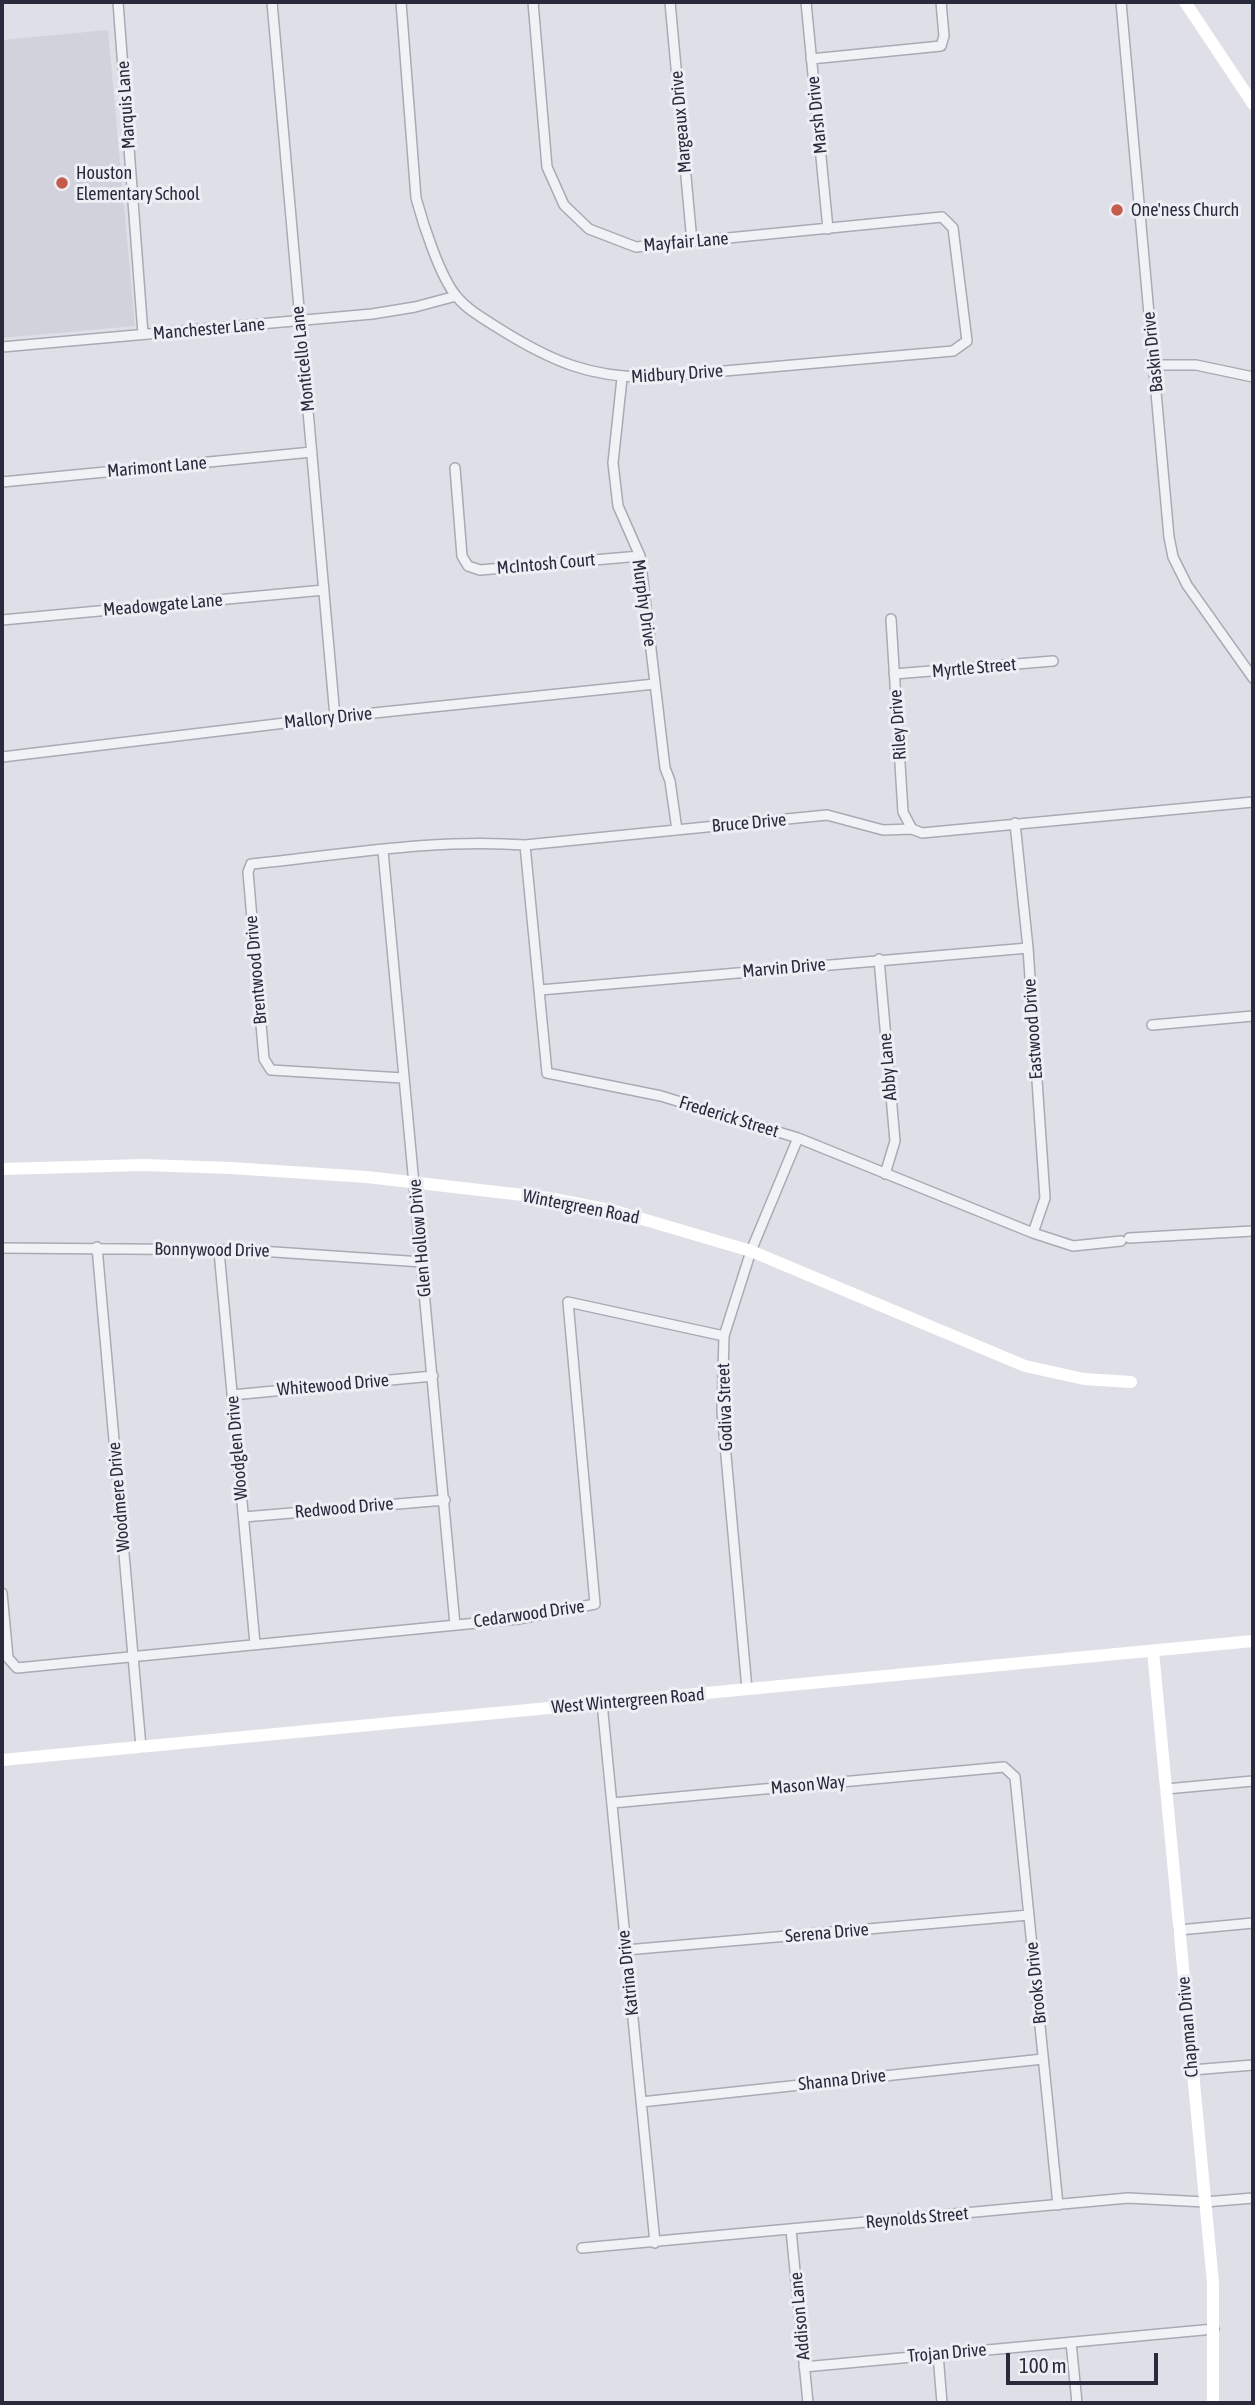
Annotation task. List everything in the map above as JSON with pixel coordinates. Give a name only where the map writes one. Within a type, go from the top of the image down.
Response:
[{"type":"street","name":"Marquis Lane","points":[[118,2],[143,334]]},
{"type":"street","name":"Monticello Lane","points":[[272,2],[335,717]]},
{"type":"street","name":"Midbury Drive","points":[[401,2],[416,198],[436,256],[456,296],[475,313],[521,343],[575,368],[622,378],[953,351],[967,341]]},
{"type":"street","name":"Mayfair Lane","points":[[533,2],[547,167],[564,205],[590,229],[636,247],[942,218],[953,228],[967,341]]},
{"type":"street","name":"Margeaux Drive","points":[[670,2],[692,242]]},
{"type":"street","name":"Marsh Drive","points":[[806,2],[828,229]]},
{"type":"street","points":[[811,59],[941,46],[944,36],[941,2]]},
{"type":"street","name":"Baskin Drive","points":[[1121,2],[1169,537],[1173,557],[1187,585],[1253,678]]},
{"type":"street","points":[[1185,2],[1253,104]]},
{"type":"street","name":"Manchester Lane","points":[[2,347],[372,314],[415,307],[456,296]]},
{"type":"street","points":[[1155,365],[1205,366],[1253,377]]},
{"type":"street","name":"Murphy Drive","points":[[622,378],[613,463],[618,506],[640,556],[665,768],[670,781],[677,830]]},
{"type":"street","name":"Marimont Lane","points":[[2,482],[312,452]]},
{"type":"street","name":"McIntosh Court","points":[[455,468],[462,556],[468,566],[480,570],[640,556]]},
{"type":"street","name":"Meadowgate Lane","points":[[2,620],[324,590]]},
{"type":"street","name":"Riley Drive","points":[[891,619],[903,812],[912,829]]},
{"type":"street","name":"Myrtle Street","points":[[894,674],[1053,661]]},
{"type":"street","name":"Mallory Drive","points":[[2,757],[335,717],[655,684]]},
{"type":"street","name":"Bruce Drive","points":[[248,872],[251,864],[383,851],[486,842],[524,845],[827,815],[883,830],[912,829],[922,833],[1253,802]]},
{"type":"street","name":"Eastwood Drive","points":[[1015,823],[1028,948],[1045,1198],[1033,1233]]},
{"type":"street","name":"Frederick Street","points":[[524,845],[547,1073],[661,1096],[798,1138],[1033,1233],[1073,1246],[1253,1231]]},
{"type":"street","name":"Glen Hollow Drive","points":[[383,851],[455,1625]]},
{"type":"street","name":"Brentwood Drive","points":[[248,872],[264,1059],[267,1067],[271,1070],[403,1078]]},
{"type":"street","name":"Marvin Drive","points":[[540,990],[1028,948]]},
{"type":"street","name":"Abby Lane","points":[[879,959],[895,1141],[885,1174]]},
{"type":"street","points":[[1152,1025],[1253,1016]]},
{"type":"street","name":"Godiva Street","points":[[747,1689],[722,1411],[724,1336],[751,1251],[798,1138]]},
{"type":"street","name":"Wintergreen Road","points":[[2,1169],[181,1166],[340,1175],[549,1198],[615,1211],[751,1251],[1025,1366],[1084,1379],[1131,1382]]},
{"type":"street","name":"Bonnywood Drive","points":[[2,1248],[97,1247],[315,1253],[422,1262]]},
{"type":"street","name":"Woodmere Drive","points":[[97,1247],[141,1747]]},
{"type":"street","name":"Woodglen Drive","points":[[219,1251],[255,1644]]},
{"type":"street","name":"Cedarwood Drive","points":[[2,1593],[8,1658],[17,1668],[518,1619],[595,1604],[568,1303],[724,1336]]},
{"type":"street","name":"Whitewood Drive","points":[[232,1395],[433,1376]]},
{"type":"street","name":"Redwood Drive","points":[[244,1517],[444,1500]]},
{"type":"street","name":"West Wintergreen Road","points":[[2,1760],[1253,1641]]},
{"type":"street","name":"Chapman Drive","points":[[1153,1651],[1213,2283],[1213,2403]]},
{"type":"street","name":"Katrina Drive","points":[[602,1703],[655,2243]]},
{"type":"street","name":"Mason Way","points":[[612,1803],[1004,1767]]},
{"type":"street","name":"Brooks Drive","points":[[1004,1767],[1015,1777],[1058,2205]]},
{"type":"street","points":[[1166,1789],[1253,1781]]},
{"type":"street","name":"Serena Drive","points":[[626,1950],[1029,1915]]},
{"type":"street","points":[[1179,1930],[1253,1923]]},
{"type":"street","name":"Shanna Drive","points":[[641,2102],[1043,2059]]},
{"type":"street","points":[[1192,2070],[1253,2065]]},
{"type":"street","name":"Reynolds Street","points":[[582,2248],[1128,2198],[1205,2202],[1253,2198]]},
{"type":"street","name":"Addison Lane","points":[[791,2230],[808,2403]]},
{"type":"street","name":"Trojan Drive","points":[[804,2367],[1214,2329]]},
{"type":"street","points":[[1071,2342],[1077,2403]]},
{"type":"street","points":[[938,2354],[942,2403]]},
{"type":"shaded area","name":"Houston Elementary School","points":[[108,30],[135,326],[2,338],[2,40]]},
{"type":"place","name":"Houston Elementary School","points":[[62,183]]},
{"type":"place","name":"One'ness Church","points":[[1117,210]]}]
